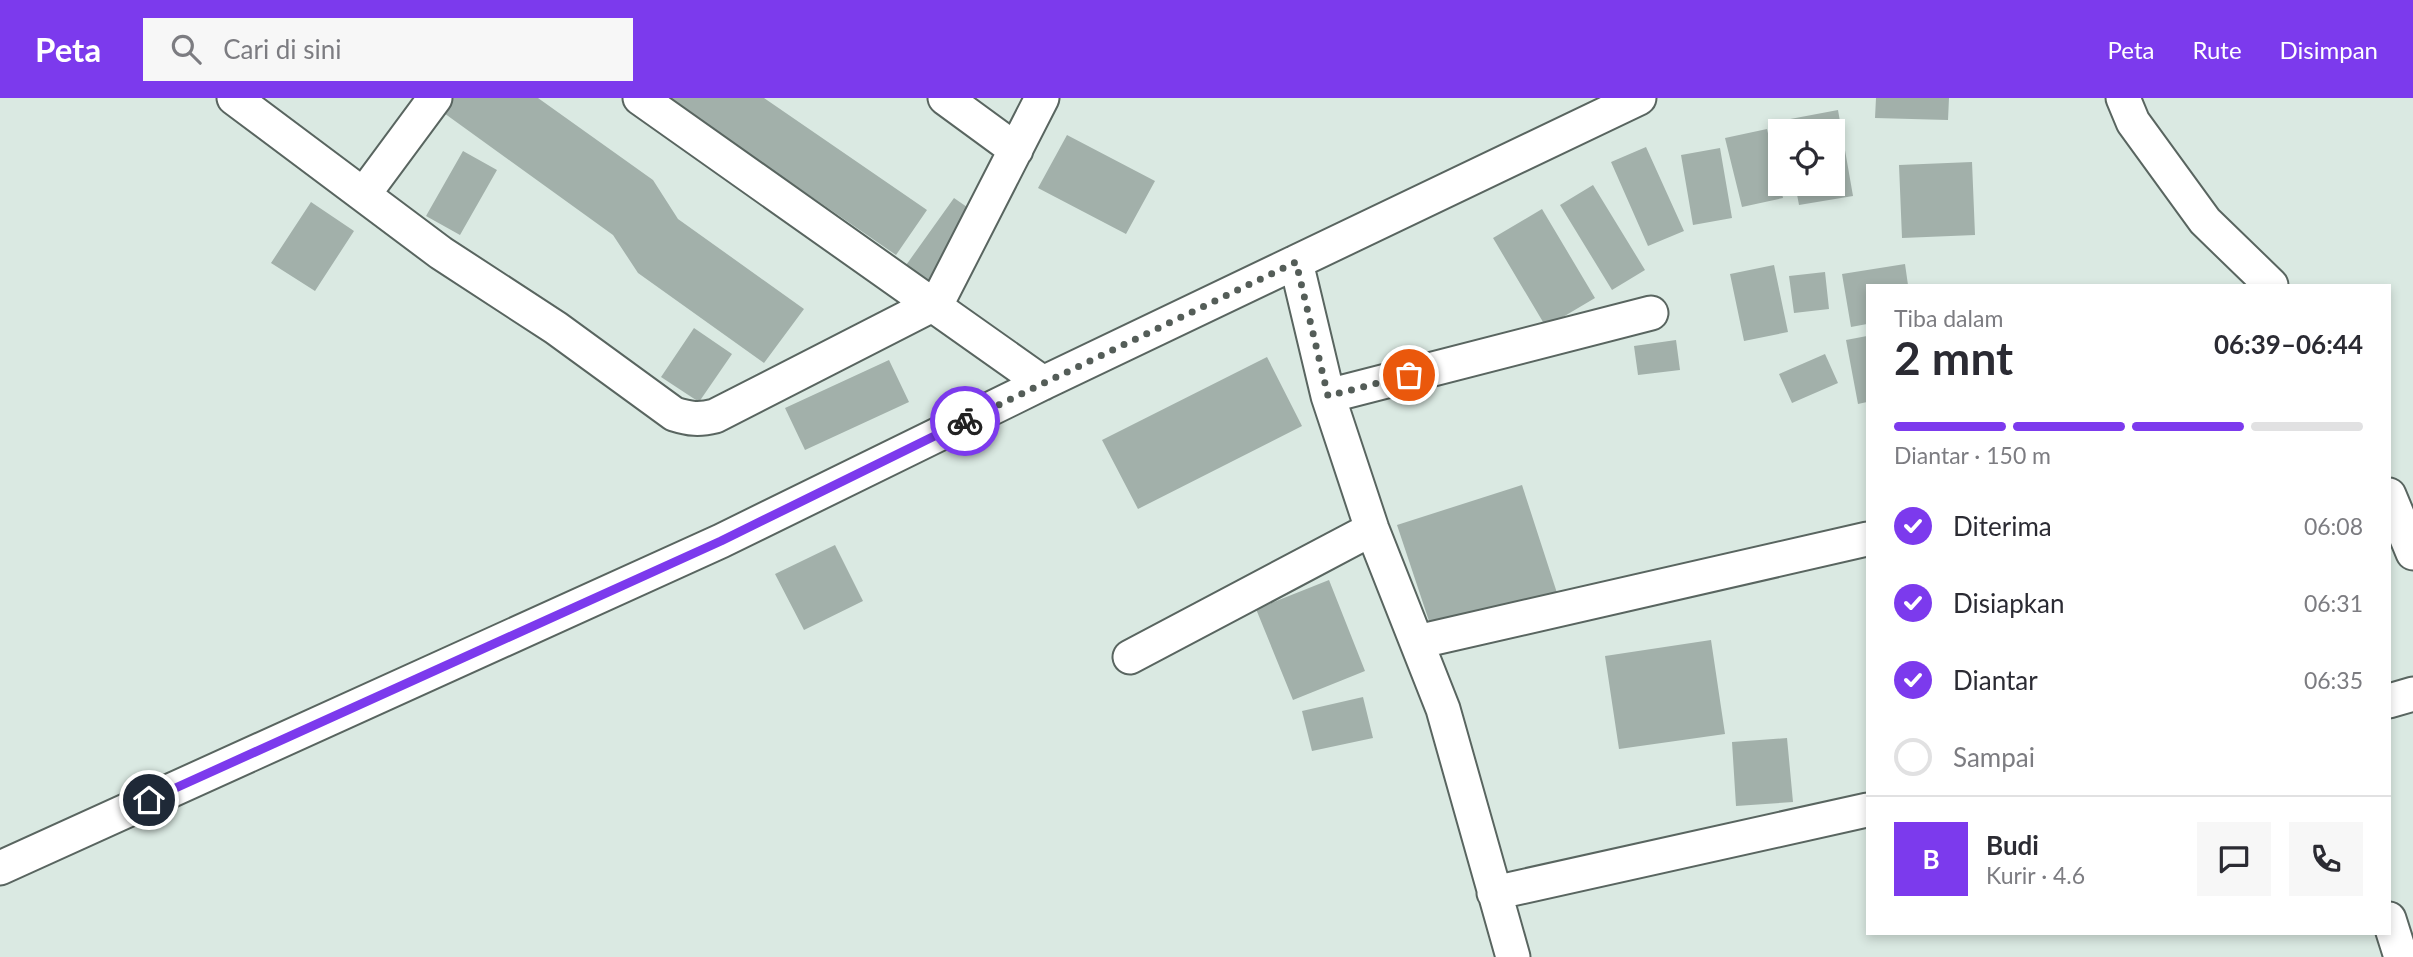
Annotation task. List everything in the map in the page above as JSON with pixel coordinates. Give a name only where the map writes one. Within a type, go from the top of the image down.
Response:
[{"type":"street","points":[[234,98],[440,253],[556,328],[674,414],[698,420],[715,416],[934,305],[1042,98]]},
{"type":"street","points":[[364,194],[435,98]]},
{"type":"street","points":[[640,98],[1043,383]]},
{"type":"street","points":[[945,98],[1016,150]]},
{"type":"street","points":[[2123,98],[2133,122],[2205,221],[2270,284]]},
{"type":"street","points":[[0,867],[721,541],[1629,100]]},
{"type":"street","points":[[1296,262],[1328,396],[1372,529],[1443,709],[1513,957]]},
{"type":"street","points":[[1328,396],[1651,313]]},
{"type":"street","points":[[2391,500],[2413,553]]},
{"type":"street","points":[[1130,657],[1372,529]]},
{"type":"street","points":[[1417,642],[1866,539]]},
{"type":"street","points":[[2391,700],[2413,694]]},
{"type":"street","points":[[1494,893],[1866,810]]},
{"type":"street","points":[[2391,925],[2401,957]]},
{"type":"building","points":[[444,98],[538,98],[653,180],[678,219],[804,309],[764,363],[638,273],[613,235],[437,108]]},
{"type":"building","points":[[668,98],[764,98],[927,210],[896,255]]},
{"type":"building","points":[[1876,98],[1949,98],[1948,120],[1875,118]]},
{"type":"building","points":[[1838,110],[1840,119],[1790,119]]},
{"type":"building","points":[[1767,129],[1768,196],[1783,198],[1742,207],[1725,138]]},
{"type":"building","points":[[1067,135],[1155,181],[1126,234],[1038,188]]},
{"type":"building","points":[[1646,147],[1684,231],[1648,246],[1611,162]]},
{"type":"building","points":[[1720,148],[1732,218],[1693,225],[1681,155]]},
{"type":"building","points":[[1845,150],[1853,196],[1799,205],[1797,196],[1845,196]]},
{"type":"building","points":[[463,151],[497,170],[460,235],[426,216]]},
{"type":"building","points":[[1972,162],[1975,235],[1902,238],[1899,165]]},
{"type":"building","points":[[1593,185],[1645,270],[1612,290],[1560,205]]},
{"type":"building","points":[[954,198],[977,214],[927,284],[904,268]]},
{"type":"building","points":[[311,202],[354,231],[315,291],[271,263]]},
{"type":"building","points":[[1542,209],[1595,298],[1546,327],[1493,238]]},
{"type":"building","points":[[1905,264],[1908,284],[1866,284],[1866,324],[1851,327],[1842,274]]},
{"type":"building","points":[[1774,265],[1788,332],[1744,341],[1730,274]]},
{"type":"building","points":[[1825,272],[1829,309],[1794,313],[1789,276]]},
{"type":"building","points":[[694,328],[732,354],[699,402],[661,377]]},
{"type":"building","points":[[1866,336],[1866,402],[1858,404],[1846,340]]},
{"type":"building","points":[[1676,340],[1680,370],[1638,375],[1634,346]]},
{"type":"building","points":[[1825,354],[1838,383],[1792,403],[1779,374]]},
{"type":"building","points":[[1267,357],[1302,426],[1138,509],[1102,440]]},
{"type":"building","points":[[889,360],[909,402],[805,450],[785,408]]},
{"type":"building","points":[[1522,485],[1558,596],[1434,636],[1397,525]]},
{"type":"building","points":[[835,545],[863,601],[804,630],[775,574]]},
{"type":"building","points":[[1329,580],[1365,671],[1293,700],[1256,609]]},
{"type":"building","points":[[1711,640],[1725,734],[1619,749],[1605,656]]},
{"type":"building","points":[[1363,697],[1373,738],[1312,751],[1302,711]]},
{"type":"building","points":[[1787,738],[1793,802],[1736,806],[1732,742]]},
{"type":"way so far","points":[[965,421],[1296,262],[1328,396],[1409,375]]},
{"type":"route","points":[[149,800],[721,541],[965,421]]}]
